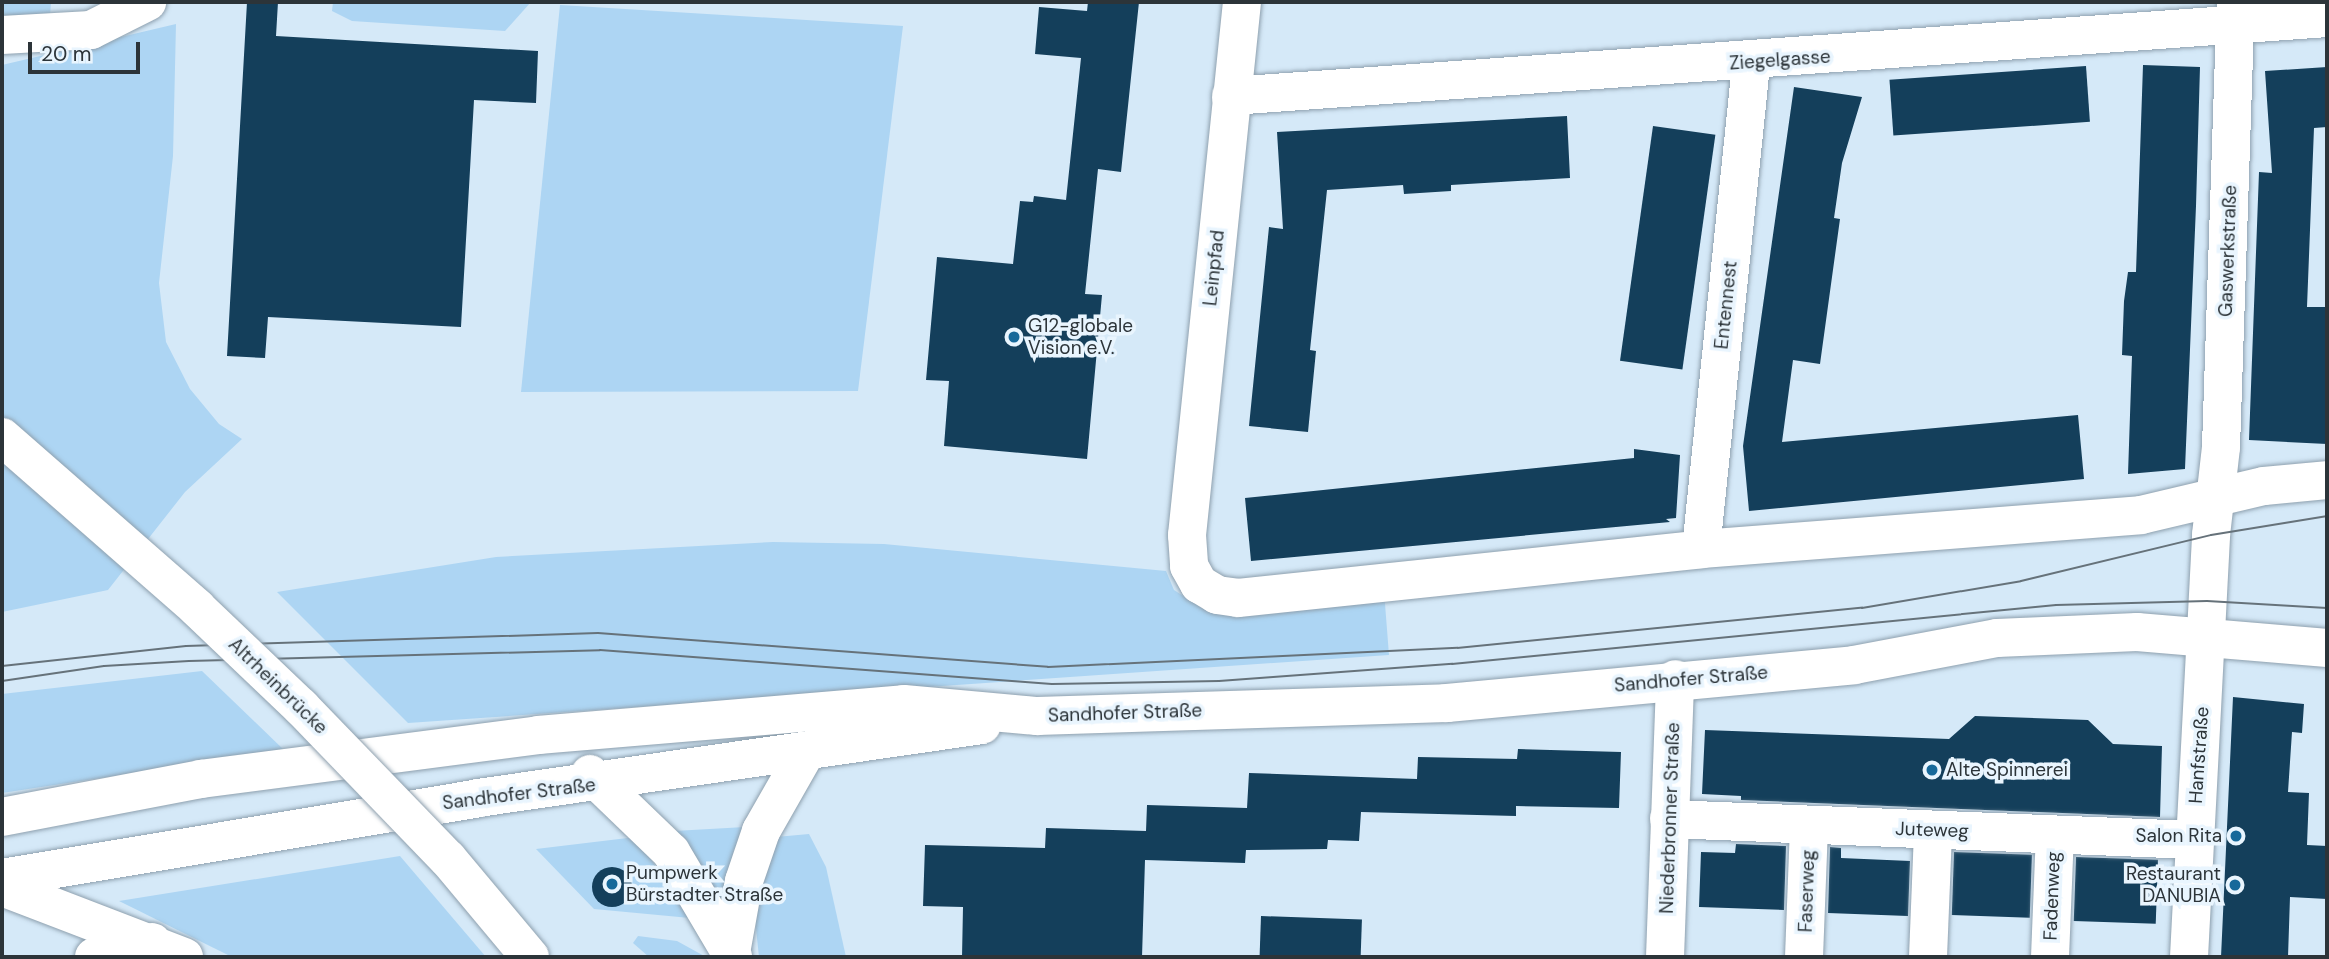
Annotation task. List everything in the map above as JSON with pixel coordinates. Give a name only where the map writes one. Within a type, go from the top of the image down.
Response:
[{"type":"street","points":[[2,35],[91,30],[104,11],[147,2]]},
{"type":"street","name":"Leinpfad","points":[[1242,2],[1187,535],[1189,566],[1199,584],[1217,595],[1238,598],[1701,549]]},
{"type":"street","name":"Ziegelgasse","points":[[1231,96],[1752,62],[2236,13],[2327,18]]},
{"type":"street","name":"Gaswerkstraße","points":[[2215,500],[2221,447],[2236,13]]},
{"type":"street","name":"Entennest","points":[[1701,549],[1752,62]]},
{"type":"street","name":"Altrheinbrücke","points":[[2,437],[197,608],[302,707],[448,859],[530,957]]},
{"type":"street","points":[[1701,549],[2141,514],[2215,500],[2264,486],[2327,480]]},
{"type":"street","points":[[2206,636],[2215,500]]},
{"type":"street","name":"Sandhofer Straße","points":[[2,817],[201,779],[538,735],[904,704],[1037,716],[1447,703],[1675,679],[1854,665],[1997,638],[2137,632],[2327,648]]},
{"type":"street","name":"Hanfstraße","points":[[2189,957],[2206,636]]},
{"type":"street","name":"Niederbronner Straße","points":[[1665,957],[1675,679]]},
{"type":"street","name":"Sandhofer Straße","points":[[2,878],[478,798],[603,783],[1037,716]]},
{"type":"street","points":[[538,735],[603,783],[671,852],[732,955]]},
{"type":"street","points":[[732,955],[744,881],[761,831],[806,752]]},
{"type":"street","name":"Juteweg","points":[[1669,819],[2194,840]]},
{"type":"street","name":"Faserweg","points":[[1804,957],[1810,825]]},
{"type":"street","points":[[1928,957],[1933,830]]},
{"type":"street","name":"Fadenweg","points":[[2050,957],[2055,835]]},
{"type":"street","points":[[2,887],[168,949]]},
{"type":"street","points":[[94,957],[168,949]]},
{"type":"shaded area","points":[[2,2],[51,2],[50,16],[2,19]]},
{"type":"shaded area","points":[[333,2],[531,2],[505,31],[352,21],[332,11]]},
{"type":"shaded area","points":[[560,5],[903,26],[858,391],[521,392]]},
{"type":"shaded area","points":[[176,24],[173,156],[159,283],[166,342],[190,389],[219,424],[242,439],[185,492],[108,590],[2,612],[2,65]]},
{"type":"shaded area","points":[[773,542],[884,544],[1166,571],[1174,590],[1208,612],[1384,591],[1389,655],[408,723],[277,592],[496,557]]},
{"type":"shaded area","points":[[202,671],[284,750],[2,793],[2,694]]},
{"type":"shaded area","points":[[745,827],[734,850],[721,907],[674,831]]},
{"type":"shaded area","points":[[809,834],[826,867],[846,957],[759,957],[753,900],[776,837]]},
{"type":"shaded area","points":[[636,837],[690,918],[594,909],[536,849]]},
{"type":"shaded area","points":[[400,856],[486,957],[232,957],[119,901]]},
{"type":"shaded area","points":[[638,936],[677,941],[706,957],[649,957],[633,943]]},
{"type":"building","points":[[247,2],[278,2],[276,36],[538,51],[536,103],[474,100],[461,327],[268,317],[265,358],[227,356]]},
{"type":"building","points":[[1088,2],[1139,2],[1121,172],[1098,169],[1085,294],[1102,295],[1087,459],[944,446],[949,381],[926,380],[937,257],[1013,264],[1020,201],[1033,202],[1034,196],[1066,200],[1081,58],[1035,54],[1039,7],[1087,11]]},
{"type":"building","points":[[2143,65],[2200,67],[2196,206],[2185,469],[2128,474],[2132,356],[2122,355],[2128,272],[2136,272]]},
{"type":"building","points":[[2086,66],[2090,122],[1893,136],[1889,80]]},
{"type":"building","points":[[2327,67],[2327,127],[2314,128],[2307,307],[2327,307],[2327,444],[2249,440],[2259,172],[2272,173],[2265,71]]},
{"type":"building","points":[[1794,87],[1862,97],[1842,163],[1834,218],[1840,219],[1820,364],[1793,360],[1782,442],[2078,415],[2084,479],[1749,511],[1743,446]]},
{"type":"building","points":[[1567,116],[1570,178],[1451,185],[1451,191],[1404,194],[1403,185],[1327,190],[1310,350],[1316,351],[1308,432],[1249,426],[1269,227],[1283,229],[1277,132]]},
{"type":"building","points":[[1653,126],[1715,135],[1682,369],[1620,361]]},
{"type":"building","points":[[1634,449],[1680,455],[1676,518],[1666,519],[1670,522],[1251,561],[1245,498],[1634,458]]},
{"type":"building","points":[[2233,697],[2304,704],[2302,733],[2292,732],[2288,792],[2309,793],[2307,845],[2327,846],[2327,899],[2290,897],[2288,957],[2221,957]]},
{"type":"building","name":"Alte Spinnerei","points":[[1975,716],[2088,720],[2113,744],[2162,746],[2160,817],[1741,800],[1741,796],[1702,794],[1705,730],[1949,739]]},
{"type":"building","points":[[1518,749],[1621,752],[1619,808],[1516,806],[1516,816],[1361,812],[1359,841],[1328,840],[1327,849],[1246,850],[1245,863],[1145,860],[1142,957],[962,957],[963,907],[923,906],[925,845],[1045,848],[1046,828],[1146,831],[1147,805],[1247,808],[1249,773],[1417,779],[1418,757],[1517,759]]},
{"type":"building","points":[[1736,844],[1786,846],[1784,910],[1699,907],[1701,852],[1735,853]]},
{"type":"building","points":[[1830,847],[1841,848],[1841,858],[1910,861],[1908,916],[1828,913]]},
{"type":"building","points":[[1954,852],[2032,855],[2030,918],[1952,915]]},
{"type":"building","points":[[2076,857],[2158,860],[2156,924],[2074,921]]},
{"type":"building","name":"Pumpwerk Bürstadter Straße","points":[[612,867],[626,873],[632,887],[626,901],[612,907],[598,901],[592,887],[598,873]]},
{"type":"building","points":[[1261,916],[1362,920],[1361,957],[1260,957]]},
{"type":"tram line","points":[[2,666],[186,646],[598,633],[1048,667],[1458,648],[1862,608],[2021,581],[2211,535],[2327,516]]},
{"type":"tram line","points":[[2,681],[104,666],[189,661],[600,650],[1052,684],[1219,681],[1452,664],[2056,605],[2207,601],[2327,608]]},
{"type":"place","name":"G12-globale Vision e.V.","points":[[1014,337]]},
{"type":"place","name":"Alte Spinnerei","points":[[1932,770]]},
{"type":"place","name":"Salon Rita","points":[[2236,836]]},
{"type":"place","name":"Pumpwerk Bürstadter Straße","points":[[612,884]]},
{"type":"place","name":"Restaurant DANUBIA","points":[[2235,885]]}]
